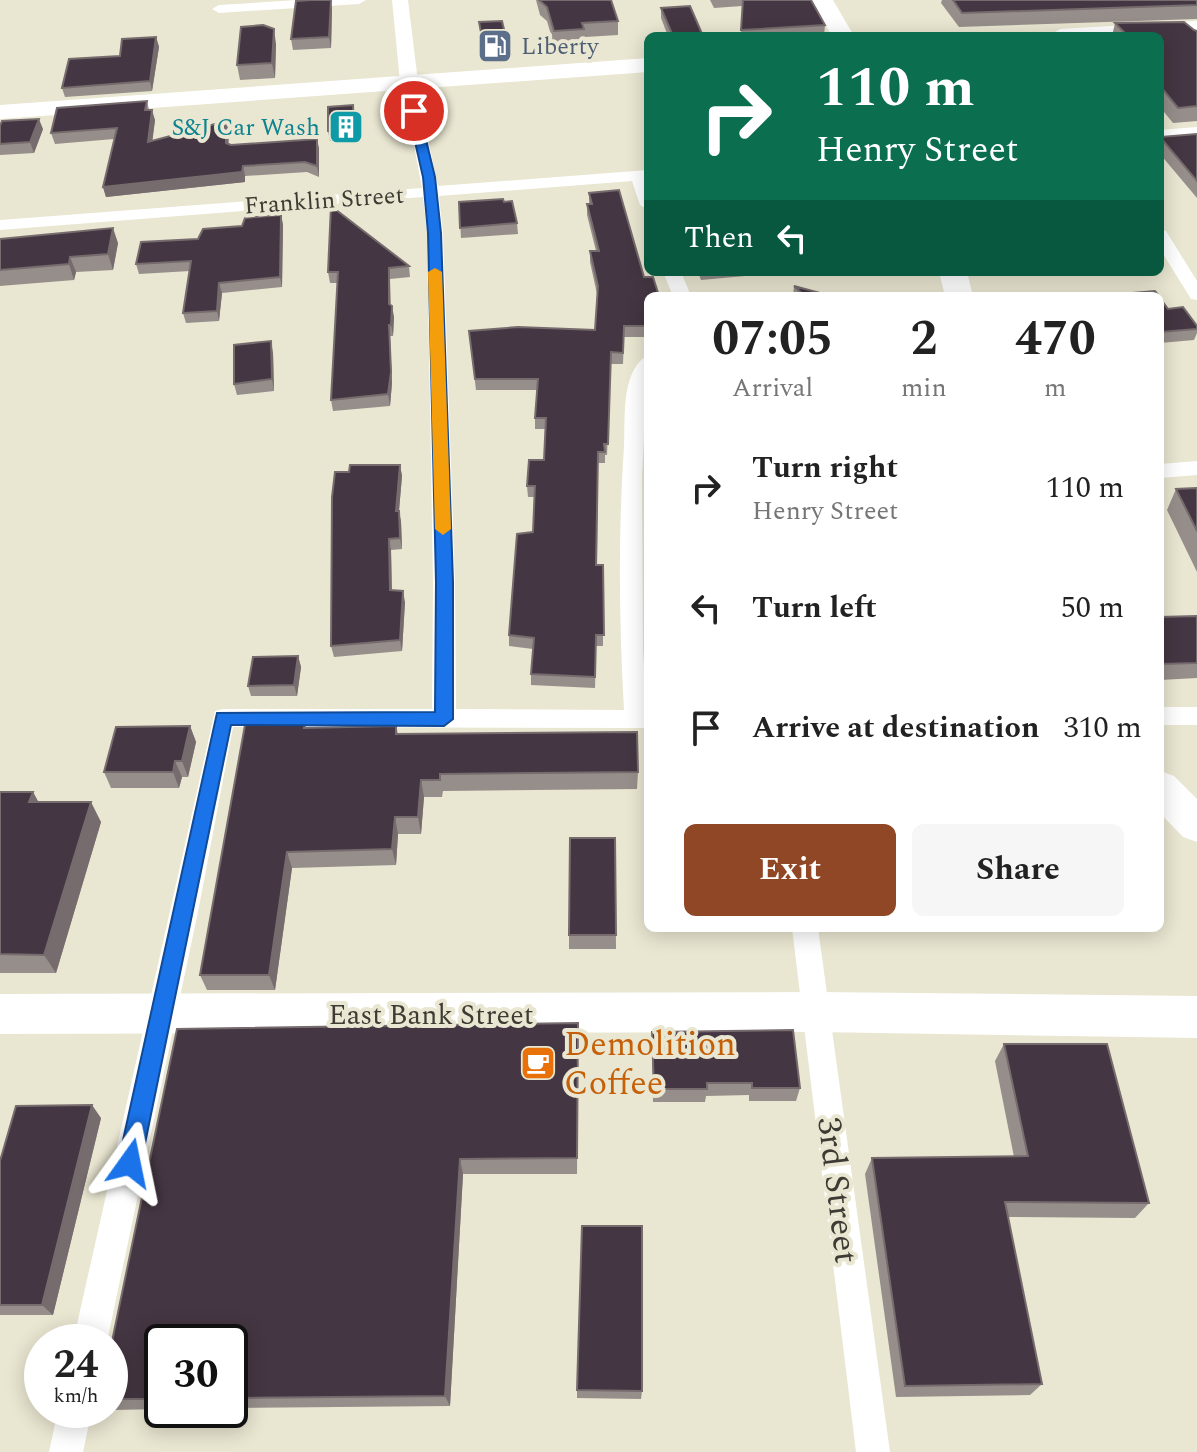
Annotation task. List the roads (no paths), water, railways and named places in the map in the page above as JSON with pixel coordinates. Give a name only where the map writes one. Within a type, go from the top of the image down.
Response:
[{"type":"main road","points":[[822,0],[841,32]]},
{"type":"main road","points":[[1162,9],[1193,31]]},
{"type":"main road","points":[[1164,32],[1193,31]]},
{"type":"main road","points":[[0,112],[644,65]]},
{"type":"main road","points":[[1164,791],[1197,825]]},
{"type":"main road","name":"East Bank Street","points":[[0,1014],[816,1012],[1197,1017]]},
{"type":"street","points":[[219,9],[359,0]]},
{"type":"street","points":[[400,0],[404,58],[435,233],[444,566],[444,719]]},
{"type":"street","points":[[1164,135],[1197,132]]},
{"type":"street","name":"Franklin Street","points":[[0,225],[643,175]]},
{"type":"street","points":[[1164,241],[1197,295]]},
{"type":"street","points":[[94,1324],[163,1014],[223,718],[642,719],[637,394],[644,370]]},
{"type":"street","points":[[637,394],[644,410]]},
{"type":"street","points":[[1164,471],[1197,468]]},
{"type":"street","points":[[1164,716],[1197,716]]},
{"type":"street","name":"3rd Street","points":[[806,932],[873,1452]]},
{"type":"street","points":[[66,1452],[71,1428]]},
{"type":"place","name":"Liberty","points":[[495,46]]},
{"type":"place","name":"S&J Car Wash","points":[[346,127]]},
{"type":"place","name":"Demolition Coffee","points":[[538,1063]]}]
